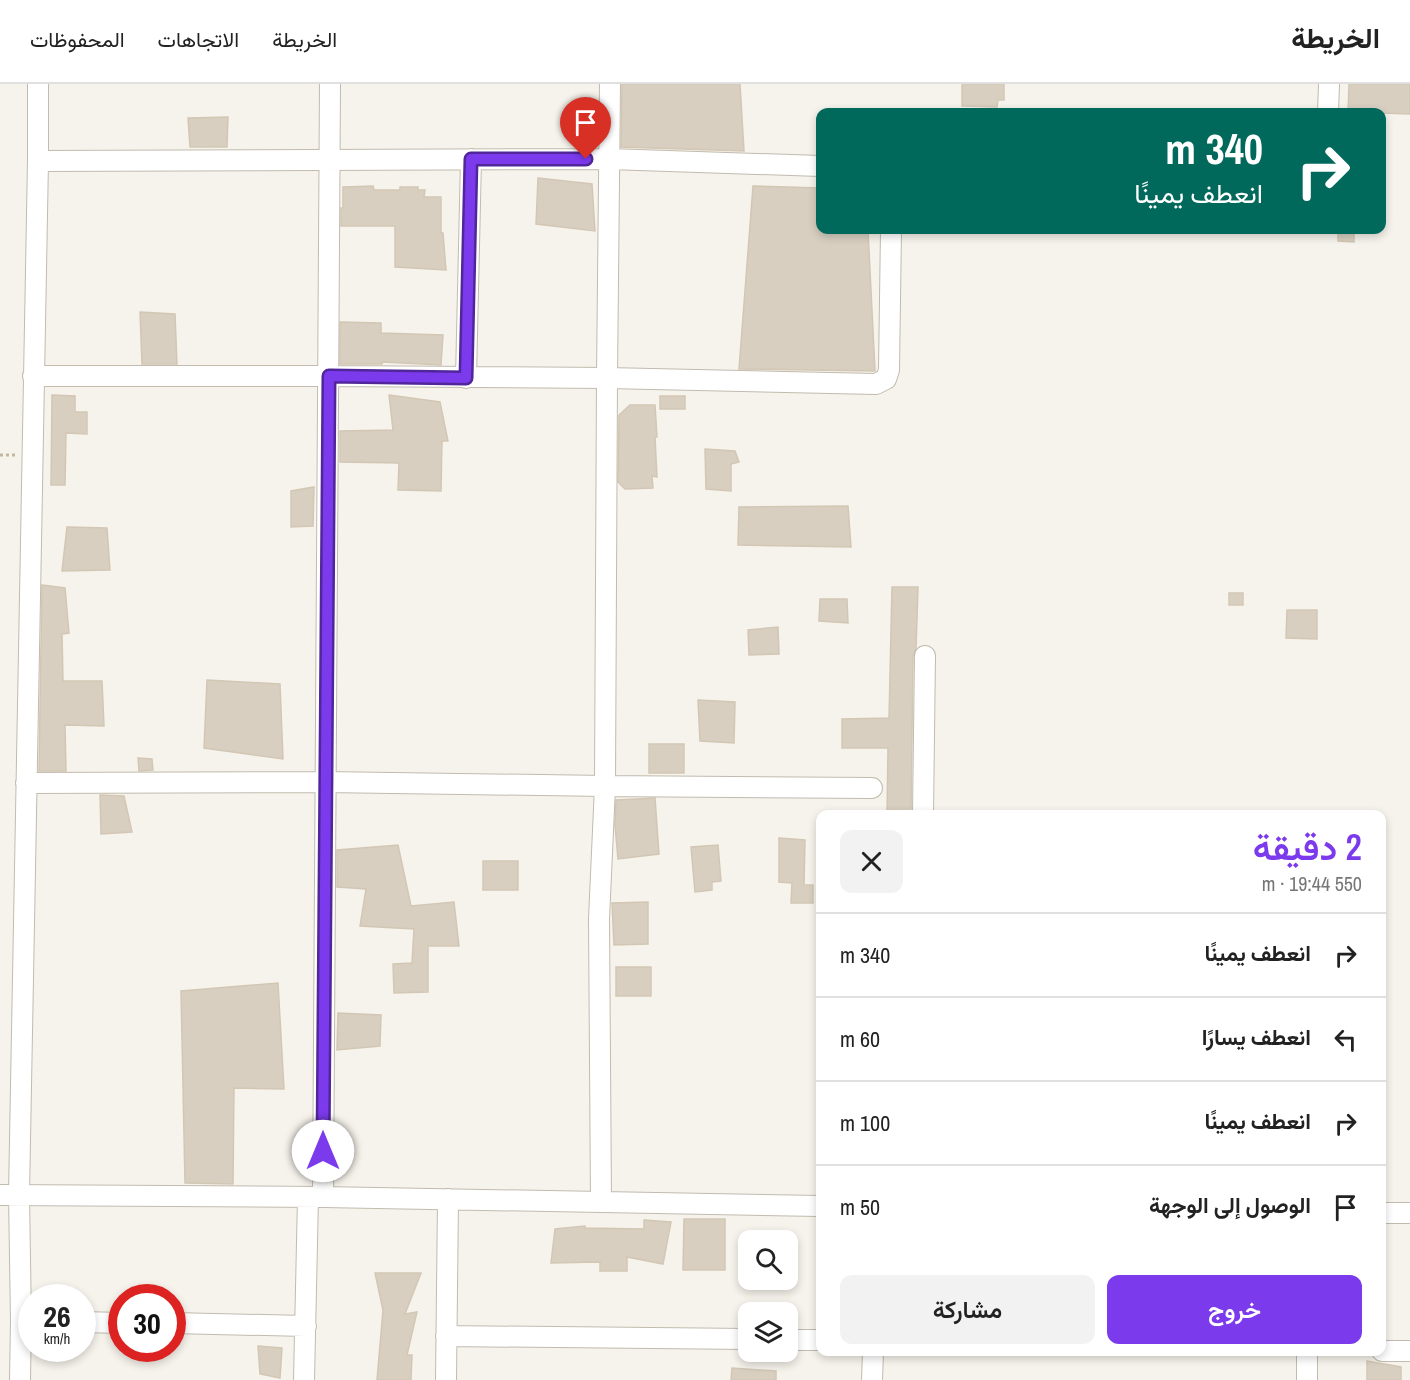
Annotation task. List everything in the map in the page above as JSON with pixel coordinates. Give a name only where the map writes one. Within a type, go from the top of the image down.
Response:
[{"type":"street","points":[[21,1284],[9,1195],[26,783],[38,84]]},
{"type":"street","points":[[304,1380],[316,1197],[325,782],[330,84]]},
{"type":"street","points":[[601,1202],[599,919],[606,786],[610,84]]},
{"type":"street","points":[[1329,84],[1329,108]]},
{"type":"street","points":[[466,378],[471,159]]},
{"type":"street","points":[[38,160],[609,159],[816,166]]},
{"type":"street","points":[[33,376],[607,378],[876,384],[886,379],[889,370],[891,234]]},
{"type":"street","points":[[923,810],[925,656]]},
{"type":"street","points":[[26,783],[325,782],[872,788]]},
{"type":"street","points":[[9,1195],[316,1197],[816,1206]]},
{"type":"street","points":[[446,1380],[448,1199]]},
{"type":"street","points":[[1386,1213],[1410,1213]]},
{"type":"street","points":[[186,1323],[306,1326]]},
{"type":"street","points":[[446,1336],[738,1339]]},
{"type":"street","points":[[798,1340],[816,1340]]},
{"type":"street","points":[[1386,1351],[1410,1351]]},
{"type":"street","points":[[872,1380],[873,1356]]},
{"type":"street","points":[[1306,1380],[1307,1356]]},
{"type":"street","points":[[20,1380],[22,1362]]},
{"type":"building","points":[[622,84],[740,84],[744,151],[621,147]]},
{"type":"building","points":[[962,84],[1004,84],[1004,100],[998,100],[997,107],[962,106]]},
{"type":"building","points":[[1349,84],[1410,84],[1410,114],[1386,113],[1386,108],[1348,108]]},
{"type":"building","points":[[228,117],[227,147],[190,147],[188,118]]},
{"type":"building","points":[[538,178],[592,184],[595,231],[536,224]]},
{"type":"building","points":[[373,186],[374,190],[418,187],[418,190],[425,190],[424,197],[441,197],[441,233],[443,233],[446,270],[395,267],[395,226],[341,226],[343,187]]},
{"type":"building","points":[[753,186],[816,188],[816,234],[868,234],[875,371],[739,369]]},
{"type":"building","points":[[1338,234],[1354,234],[1354,242],[1338,241]]},
{"type":"building","points":[[140,312],[175,314],[177,364],[142,364]]},
{"type":"building","points":[[340,322],[381,323],[381,333],[443,335],[441,365],[382,362],[382,364],[340,364]]},
{"type":"building","points":[[52,395],[75,396],[75,412],[87,412],[87,434],[66,433],[65,485],[51,485]]},
{"type":"building","points":[[389,395],[440,402],[448,441],[442,441],[441,491],[398,490],[399,463],[340,462],[340,431],[393,430]]},
{"type":"building","points":[[660,396],[685,396],[685,409],[660,409]]},
{"type":"building","points":[[630,405],[655,405],[657,477],[652,476],[653,488],[625,489],[618,482],[619,415]]},
{"type":"building","points":[[705,449],[735,451],[739,462],[731,464],[731,491],[706,489]]},
{"type":"building","points":[[314,487],[313,526],[291,527],[291,491]]},
{"type":"building","points":[[848,506],[851,547],[738,545],[739,507]]},
{"type":"building","points":[[67,527],[107,528],[110,570],[62,571]]},
{"type":"building","points":[[42,585],[65,588],[69,633],[62,634],[63,681],[102,681],[104,726],[65,725],[66,771],[39,771]]},
{"type":"building","points":[[892,587],[918,587],[916,648],[913,656],[911,810],[887,810],[888,748],[842,748],[842,719],[889,718]]},
{"type":"building","points":[[1229,593],[1243,593],[1243,605],[1229,605]]},
{"type":"building","points":[[820,599],[847,599],[848,623],[819,621]]},
{"type":"building","points":[[1287,610],[1317,610],[1317,639],[1286,638]]},
{"type":"building","points":[[778,627],[779,654],[749,655],[748,630]]},
{"type":"building","points":[[207,680],[280,684],[283,759],[204,748]]},
{"type":"building","points":[[698,700],[735,702],[734,743],[700,741]]},
{"type":"building","points":[[649,744],[684,744],[684,773],[649,773]]},
{"type":"building","points":[[138,758],[152,759],[153,770],[139,771]]},
{"type":"building","points":[[100,795],[124,796],[132,832],[101,834]]},
{"type":"building","points":[[655,798],[659,854],[618,859],[615,825],[616,800]]},
{"type":"building","points":[[779,838],[805,840],[804,885],[813,885],[813,903],[791,903],[792,883],[779,882]]},
{"type":"building","points":[[398,845],[411,906],[454,902],[459,946],[428,946],[428,992],[394,993],[393,964],[412,963],[414,929],[360,926],[366,889],[337,887],[337,850]]},
{"type":"building","points":[[718,845],[721,881],[712,882],[712,890],[695,892],[691,847]]},
{"type":"building","points":[[483,861],[518,861],[518,890],[483,890]]},
{"type":"building","points":[[648,902],[648,944],[614,945],[612,903]]},
{"type":"building","points":[[616,967],[651,967],[651,996],[616,996]]},
{"type":"building","points":[[278,983],[284,1089],[234,1088],[233,1184],[185,1183],[181,991]]},
{"type":"building","points":[[338,1013],[381,1015],[380,1046],[337,1050]]},
{"type":"building","points":[[684,1219],[725,1219],[725,1270],[683,1270]]},
{"type":"building","points":[[644,1220],[671,1222],[663,1264],[627,1257],[627,1271],[600,1271],[600,1262],[551,1263],[555,1229],[585,1226],[585,1228],[644,1229]]},
{"type":"building","points":[[375,1273],[421,1273],[405,1314],[417,1312],[407,1355],[412,1355],[411,1380],[377,1380],[383,1310]]},
{"type":"building","points":[[258,1346],[282,1348],[280,1378],[260,1374]]},
{"type":"building","points":[[1367,1361],[1401,1367],[1401,1380],[1367,1380]]},
{"type":"building","points":[[732,1368],[776,1371],[776,1380],[731,1380]]},
{"type":"route","points":[[323,1151],[329,376],[466,378],[471,159],[586,159]]}]
